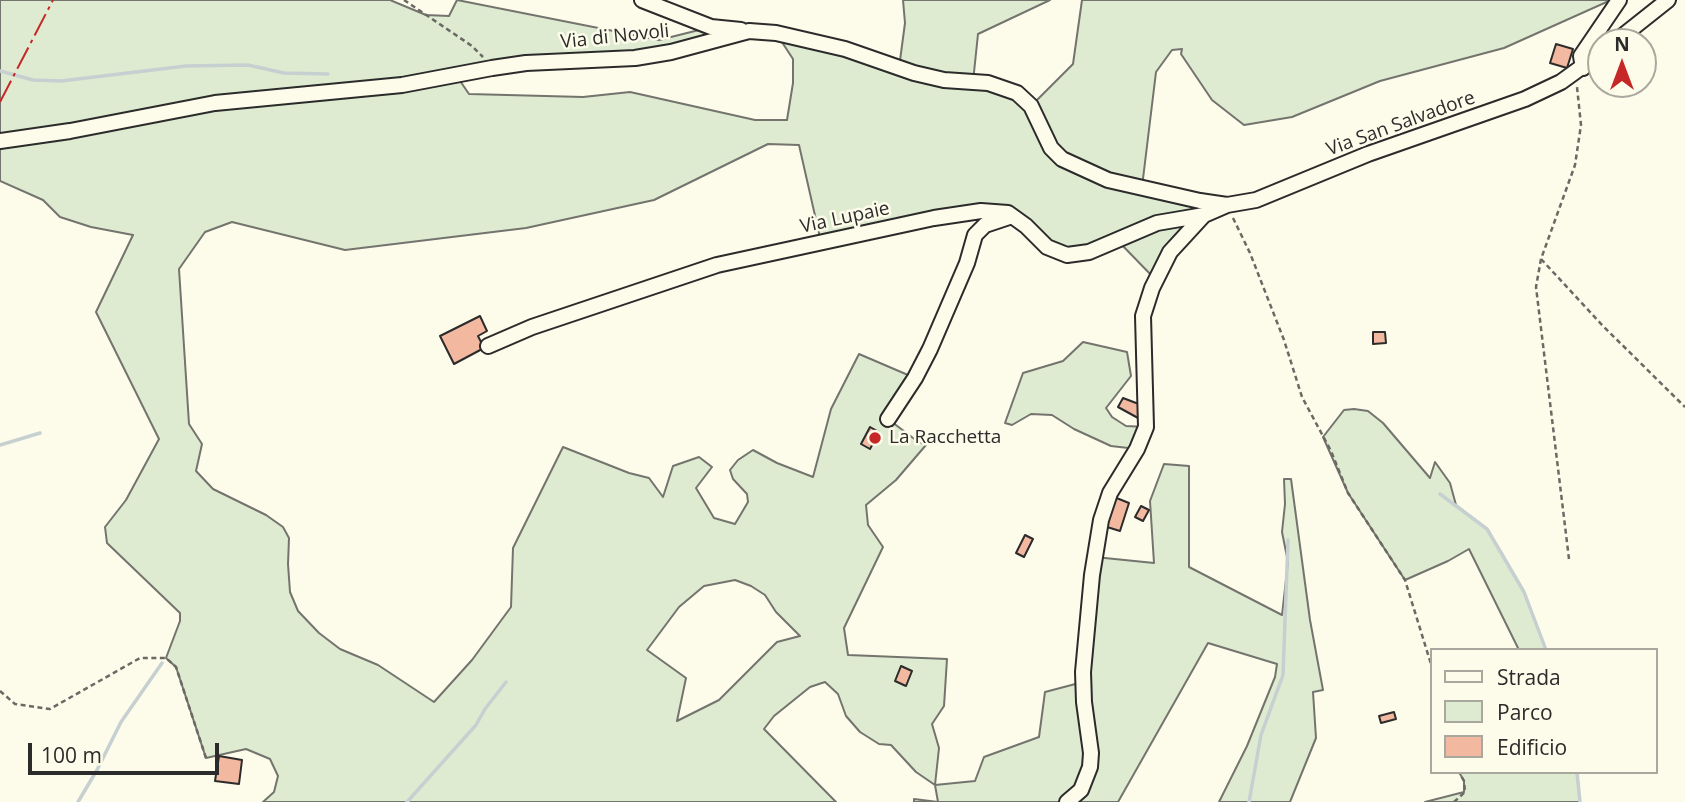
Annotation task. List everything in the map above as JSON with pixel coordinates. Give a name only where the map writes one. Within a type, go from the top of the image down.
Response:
[{"type":"street","points":[[642,0],[711,27],[749,31]]},
{"type":"street","points":[[1579,71],[1581,56],[1619,0]]},
{"type":"street","points":[[1633,28],[1668,0]]},
{"type":"street","name":"Via di Novoli","points":[[0,141],[70,131],[215,103],[402,86],[492,68],[635,58],[671,52],[749,31],[788,36],[845,49],[915,73],[944,80],[988,83],[1017,93],[1031,106],[1051,148],[1062,159],[1108,180],[1227,205]]},
{"type":"street","name":"Via San Salvadore","points":[[1227,205],[1256,200],[1368,154],[1525,99],[1587,64]]},
{"type":"street","points":[[888,419],[930,349],[967,263],[975,235],[985,225],[1013,216],[1047,247],[1067,255],[1089,252],[1157,223],[1204,215],[1227,205]]},
{"type":"street","name":"Via Lupaie","points":[[488,346],[532,327],[717,265],[934,218],[981,211],[1008,213],[1013,216]]},
{"type":"street","points":[[1067,802],[1081,790],[1091,760],[1083,672],[1092,575],[1101,520],[1110,493],[1137,449],[1146,427],[1143,316],[1152,288],[1170,252],[1204,215]]},
{"type":"path","points":[[404,0],[472,46],[492,68]]},
{"type":"path","points":[[1569,559],[1536,287],[1541,259],[1575,166],[1581,125],[1579,71]]},
{"type":"path","points":[[1227,205],[1250,253],[1284,340],[1302,397],[1331,451],[1348,493],[1405,580],[1430,661]]},
{"type":"path","points":[[1541,259],[1603,326],[1685,407]]},
{"type":"path","points":[[0,691],[15,704],[50,709],[139,658],[166,658],[176,667],[206,758]]},
{"type":"path","points":[[1454,802],[1465,792],[1460,774]]},
{"type":"green space","points":[[0,0],[390,0],[426,15],[449,16],[457,0],[659,40],[711,27],[749,31],[671,52],[456,75],[469,94],[583,97],[630,92],[755,120],[787,120],[793,83],[793,59],[776,33],[899,68],[905,23],[903,0],[1050,0],[978,34],[973,82],[1031,106],[1073,64],[1082,0],[1611,0],[1504,48],[1380,81],[1292,117],[1244,125],[1212,100],[1181,54],[1182,49],[1172,50],[1156,72],[1142,187],[1200,201],[1204,215],[1156,280],[1118,241],[1067,255],[1008,213],[821,242],[799,145],[768,144],[654,200],[526,228],[345,250],[232,222],[205,232],[179,269],[189,424],[202,444],[196,471],[213,489],[266,515],[283,527],[289,538],[290,592],[298,611],[319,633],[340,649],[378,665],[434,702],[472,660],[511,607],[513,548],[563,447],[649,478],[663,497],[673,466],[699,457],[712,467],[696,488],[714,518],[735,524],[748,502],[747,494],[733,479],[730,470],[738,460],[753,450],[813,477],[831,409],[859,354],[915,378],[888,419],[926,445],[896,480],[866,505],[868,525],[883,547],[844,628],[848,655],[947,659],[944,706],[932,724],[939,748],[935,785],[916,772],[891,745],[879,744],[860,732],[846,716],[838,694],[825,682],[810,687],[774,716],[764,729],[836,802],[263,802],[274,792],[278,776],[270,759],[246,749],[206,758],[176,667],[166,658],[180,621],[180,613],[107,543],[105,527],[126,500],[159,439],[96,312],[133,235],[91,227],[60,217],[43,200],[0,181]],"holes":[[[735,580],[765,595],[776,612],[800,636],[777,642],[719,700],[677,721],[686,678],[647,650],[679,607],[704,586]]]},
{"type":"green space","points":[[1083,342],[1127,352],[1131,376],[1106,408],[1112,417],[1126,426],[1146,427],[1137,449],[1111,446],[1074,429],[1052,415],[1031,414],[1012,425],[1005,423],[1023,373],[1063,361]]},
{"type":"green space","points":[[1344,410],[1368,411],[1383,423],[1430,478],[1435,462],[1450,483],[1456,505],[1487,529],[1501,552],[1524,592],[1545,648],[1518,648],[1469,549],[1405,580],[1348,493],[1323,437]]},
{"type":"green space","points":[[1164,464],[1189,466],[1189,567],[1282,615],[1288,562],[1282,532],[1284,479],[1291,479],[1310,620],[1323,690],[1313,692],[1316,738],[1290,802],[1219,802],[1247,746],[1275,677],[1277,664],[1208,643],[1118,802],[938,802],[935,785],[975,781],[984,757],[1039,737],[1045,692],[1083,682],[1095,557],[1154,563],[1150,501]]},
{"type":"green space","points":[[1460,774],[1577,774],[1580,802],[1425,802],[1464,792],[1464,781]]},
{"type":"green space","points":[[914,799],[938,802],[914,802]]},
{"type":"building","points":[[1556,44],[1573,49],[1567,68],[1550,63]]},
{"type":"building","points":[[480,316],[487,331],[478,336],[484,348],[454,364],[440,336]]},
{"type":"building","points":[[1373,332],[1385,332],[1386,343],[1373,344]]},
{"type":"building","points":[[1123,398],[1144,406],[1138,418],[1118,407]]},
{"type":"building","points":[[870,427],[879,432],[870,449],[861,444]]},
{"type":"building","points":[[1114,497],[1129,503],[1120,531],[1107,527]]},
{"type":"building","points":[[1141,506],[1149,510],[1143,521],[1135,517]]},
{"type":"building","points":[[1025,535],[1033,539],[1024,557],[1016,553]]},
{"type":"building","points":[[901,666],[912,671],[906,686],[895,681]]},
{"type":"building","points":[[1394,712],[1396,719],[1381,723],[1379,716]]},
{"type":"building","points":[[219,756],[242,760],[239,784],[215,781]]},
{"type":"waterway","points":[[0,71],[33,80],[61,81],[186,66],[248,65],[284,73],[328,74]]},
{"type":"waterway","points":[[0,445],[40,433]]},
{"type":"waterway","points":[[1440,494],[1487,529],[1524,592],[1545,648]]},
{"type":"waterway","points":[[1249,802],[1261,735],[1283,675],[1288,540]]},
{"type":"waterway","points":[[78,802],[121,722],[162,663]]},
{"type":"waterway","points":[[407,802],[476,725],[506,682]]},
{"type":"waterway","points":[[1577,774],[1580,802]]},
{"type":"power","points":[[0,102],[53,0]]},
{"type":"place","name":"La Racchetta","points":[[875,438]]}]
